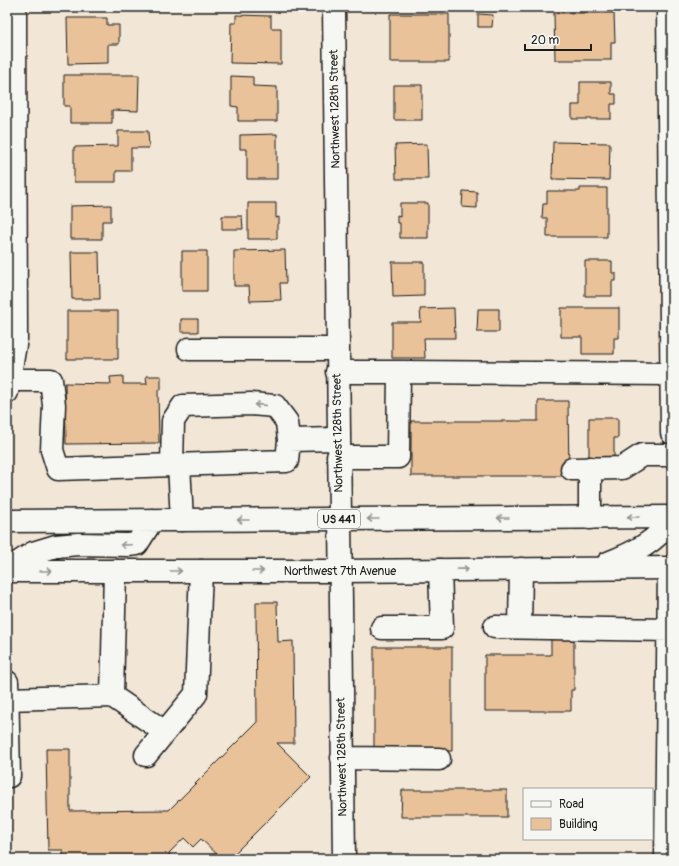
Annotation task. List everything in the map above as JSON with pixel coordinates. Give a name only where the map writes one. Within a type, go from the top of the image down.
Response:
[{"type":"street","points":[[15,7],[16,339],[8,386],[51,380],[54,405],[52,450],[58,469],[176,465],[288,461],[289,440],[287,422],[275,406],[251,404],[183,406],[173,421],[176,465],[182,520]]},
{"type":"street","name":"Northwest 128th Street","points":[[334,7],[337,372],[344,859]]},
{"type":"street","points":[[668,7],[672,433]]},
{"type":"street","points":[[189,349],[337,349]]},
{"type":"street","points":[[337,372],[672,374]]},
{"type":"street","points":[[289,440],[398,457],[399,372]]},
{"type":"street","points":[[590,518],[581,468],[622,468],[642,455],[672,455]]},
{"type":"street","points":[[598,568],[635,552],[653,540],[672,518]]},
{"type":"street","name":"US 441","points":[[7,521],[672,518]]},
{"type":"street","points":[[7,570],[33,553],[56,546],[78,544],[137,544],[152,520]]},
{"type":"street","points":[[666,859],[670,697],[669,630],[671,567]]},
{"type":"street","name":"Northwest 7th Avenue","points":[[7,570],[340,571],[671,567]]},
{"type":"street","points":[[520,627],[521,569]]},
{"type":"street","points":[[382,628],[442,628],[440,570]]},
{"type":"street","points":[[112,696],[115,571]]},
{"type":"street","points":[[146,755],[196,694],[201,571]]},
{"type":"street","points":[[495,627],[669,630]]},
{"type":"street","points":[[7,682],[8,762]]},
{"type":"street","points":[[7,699],[112,696],[165,732]]},
{"type":"street","points":[[342,758],[439,759]]},
{"type":"building","points":[[554,13],[614,13],[615,42],[611,42],[611,60],[555,60]]},
{"type":"building","points":[[390,14],[449,14],[449,62],[390,62]]},
{"type":"building","points":[[478,14],[493,15],[492,27],[478,27]]},
{"type":"building","points":[[236,15],[271,16],[271,28],[281,28],[281,64],[230,63],[231,23],[236,23]]},
{"type":"building","points":[[67,18],[107,18],[107,25],[119,25],[119,44],[108,44],[108,63],[68,64]]},
{"type":"building","points":[[64,75],[139,75],[138,111],[112,110],[112,123],[70,123],[70,106],[64,106]]},
{"type":"building","points":[[231,76],[253,77],[253,86],[277,87],[277,121],[238,121],[238,107],[231,106]]},
{"type":"building","points":[[580,82],[611,82],[611,94],[616,94],[616,104],[611,104],[611,119],[572,119],[572,105],[580,105]]},
{"type":"building","points":[[394,85],[422,85],[422,120],[394,120]]},
{"type":"building","points":[[118,131],[148,131],[149,148],[131,148],[131,171],[116,171],[116,182],[74,182],[74,147],[118,146]]},
{"type":"building","points":[[277,134],[277,179],[247,179],[247,149],[240,149],[240,135]]},
{"type":"building","points":[[553,142],[610,143],[609,180],[552,179]]},
{"type":"building","points":[[427,144],[428,179],[396,179],[395,145]]},
{"type":"building","points":[[580,188],[607,188],[607,237],[547,237],[547,218],[542,218],[543,204],[547,204],[547,191],[580,191]]},
{"type":"building","points":[[463,191],[477,192],[477,208],[462,207]]},
{"type":"building","points":[[248,203],[276,203],[276,218],[279,217],[279,224],[277,224],[277,239],[248,239]]},
{"type":"building","points":[[400,203],[428,203],[428,238],[400,238],[400,223],[397,223],[397,215],[400,216]]},
{"type":"building","points":[[111,205],[111,221],[102,221],[102,239],[70,239],[70,206]]},
{"type":"building","points":[[222,216],[242,216],[243,229],[222,229]]},
{"type":"building","points":[[285,250],[286,283],[280,283],[281,300],[250,301],[249,286],[234,286],[234,251]]},
{"type":"building","points":[[182,251],[207,251],[207,291],[182,291]]},
{"type":"building","points":[[71,252],[99,252],[100,299],[72,299]]},
{"type":"building","points":[[585,261],[612,261],[612,273],[616,273],[616,281],[612,281],[612,296],[585,296]]},
{"type":"building","points":[[392,262],[424,262],[424,296],[393,297]]},
{"type":"building","points":[[454,308],[455,338],[424,338],[425,358],[392,358],[392,322],[421,322],[420,309]]},
{"type":"building","points":[[561,308],[619,308],[619,338],[614,338],[614,354],[582,354],[582,337],[561,337]]},
{"type":"building","points":[[478,309],[499,309],[499,332],[477,332]]},
{"type":"building","points":[[67,311],[118,311],[118,359],[67,359]]},
{"type":"building","points":[[181,319],[198,319],[198,332],[181,332]]},
{"type":"building","points":[[123,376],[123,384],[147,384],[146,376],[161,376],[161,390],[158,390],[159,443],[66,444],[65,383],[111,384],[110,377]]},
{"type":"building","points":[[538,401],[568,401],[569,476],[411,476],[411,421],[538,421]]},
{"type":"building","points":[[589,418],[618,418],[618,438],[614,438],[614,458],[589,457]]},
{"type":"building","points":[[256,602],[277,602],[278,642],[293,641],[294,743],[277,743],[311,777],[229,859],[222,859],[201,839],[193,847],[184,838],[169,853],[170,859],[63,859],[63,850],[48,850],[46,749],[70,749],[70,811],[169,810],[257,722]]},
{"type":"building","points":[[551,636],[574,636],[574,690],[571,690],[571,711],[485,711],[485,655],[551,655]]},
{"type":"building","points":[[374,647],[452,647],[452,751],[374,751]]},
{"type":"building","points":[[402,790],[507,790],[507,817],[401,817]]}]
